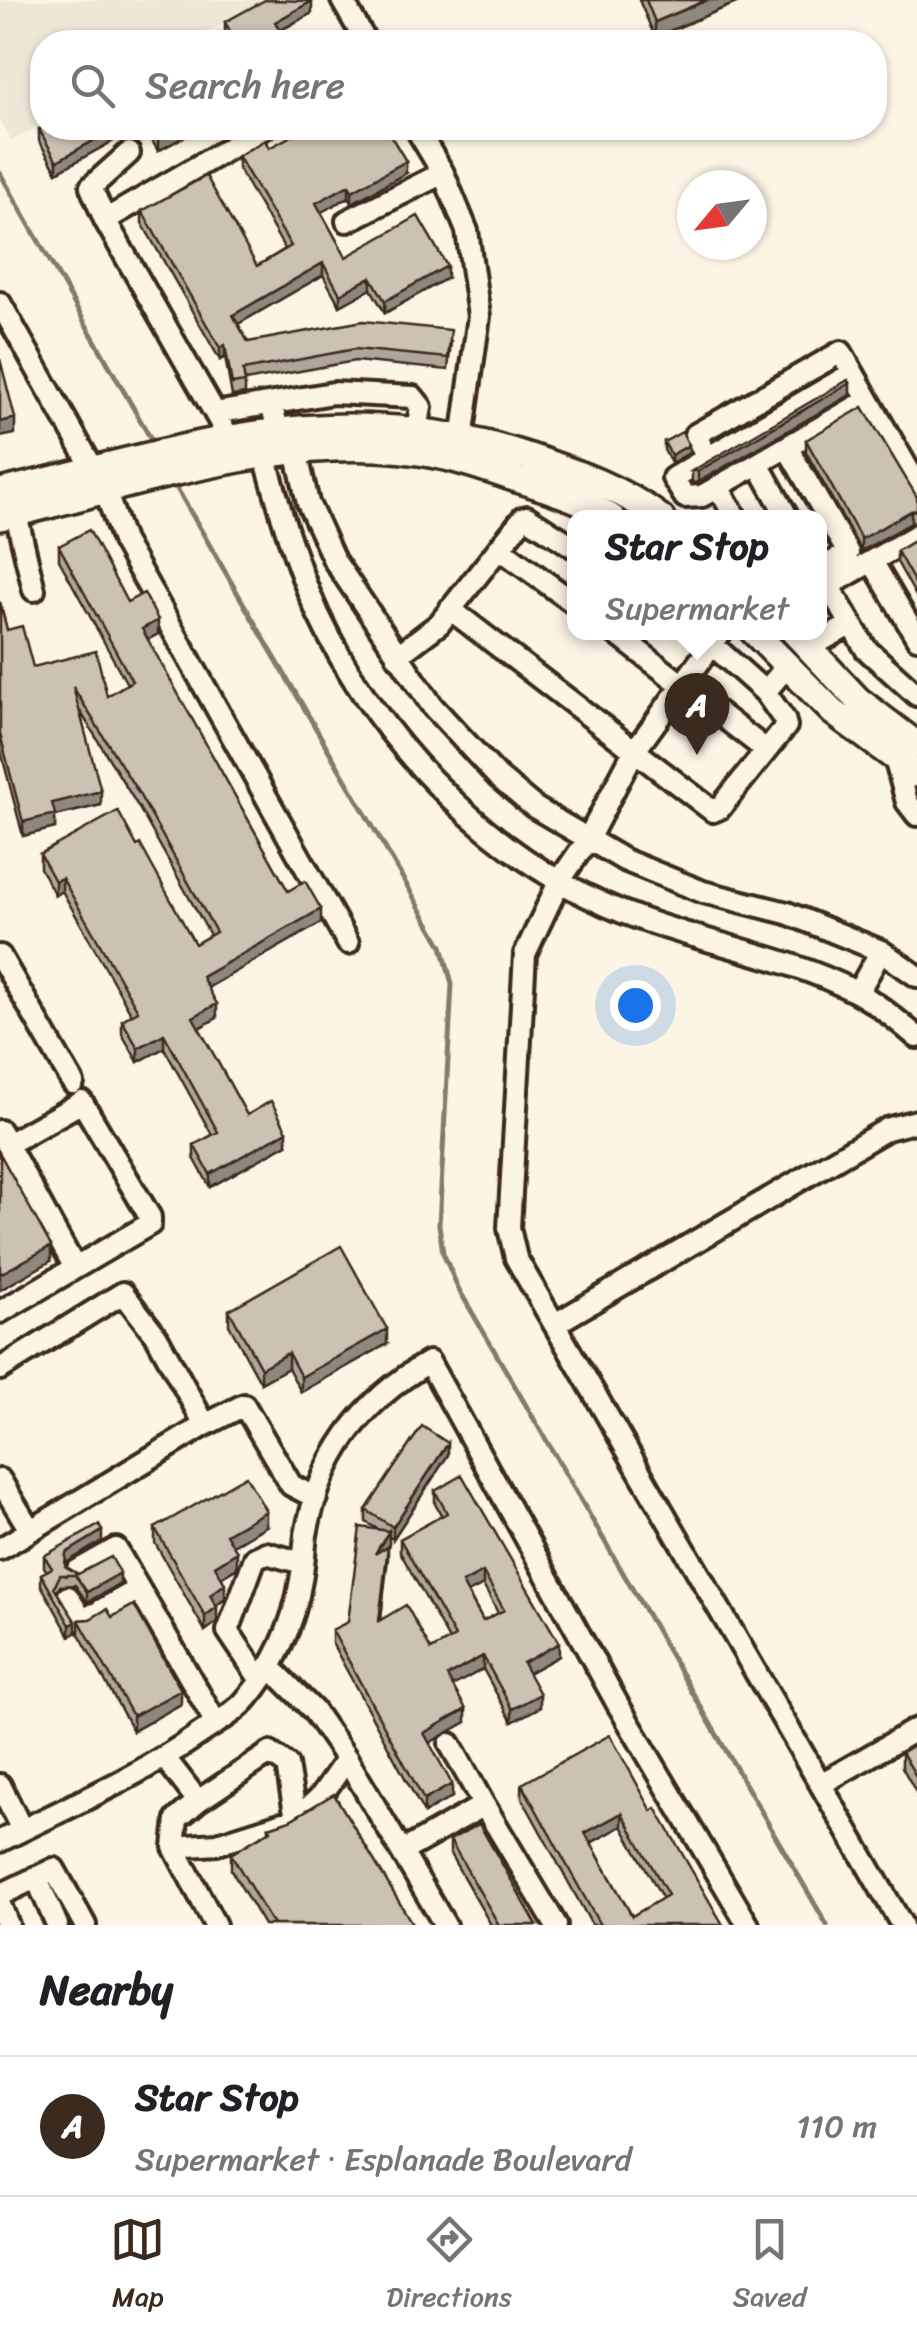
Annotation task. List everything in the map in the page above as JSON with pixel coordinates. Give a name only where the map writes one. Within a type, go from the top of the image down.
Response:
[{"type":"main road","points":[[200,455],[222,425],[278,429],[348,425],[418,430],[461,449],[640,510]]},
{"type":"main road","points":[[8,515],[100,480],[200,455],[265,456],[369,449],[439,455],[461,449]]},
{"type":"main road","points":[[0,492],[100,480]]},
{"type":"main road","points":[[588,490],[605,510]]},
{"type":"main road","points":[[762,640],[834,712],[906,752]]},
{"type":"main road","points":[[788,666],[801,640],[906,752],[917,774]]},
{"type":"street","points":[[342,0],[359,30]]},
{"type":"street","points":[[105,220],[243,140]]},
{"type":"street","points":[[423,140],[443,173],[466,230],[480,316],[461,449]]},
{"type":"street","points":[[129,153],[91,187],[105,220],[222,425],[270,404],[333,393],[413,397],[421,406],[418,430]]},
{"type":"street","points":[[348,221],[443,173]]},
{"type":"street","points":[[0,304],[100,480],[123,541],[348,943]]},
{"type":"street","points":[[685,498],[674,478],[707,456],[694,435],[841,352],[917,484]]},
{"type":"street","points":[[685,498],[702,496],[868,400]]},
{"type":"street","points":[[270,404],[278,429],[296,451],[319,533],[434,708],[498,776],[534,807],[624,860],[703,892],[787,912],[881,951],[917,976]]},
{"type":"street","points":[[278,429],[265,456],[287,535],[313,602],[374,708],[403,747],[472,817],[560,880],[612,909],[772,958],[858,992],[917,1037]]},
{"type":"street","points":[[787,447],[823,510]]},
{"type":"street","points":[[758,464],[784,510]]},
{"type":"street","points":[[718,487],[731,510]]},
{"type":"street","points":[[677,510],[685,498]]},
{"type":"street","points":[[8,515],[34,590]]},
{"type":"street","points":[[827,517],[848,553],[827,572]]},
{"type":"street","points":[[397,656],[450,610],[527,518],[567,542]]},
{"type":"street","points":[[827,574],[872,561],[917,535]]},
{"type":"street","points":[[499,548],[567,598]]},
{"type":"street","points":[[872,561],[917,638]]},
{"type":"street","points":[[827,585],[866,649],[917,695]]},
{"type":"street","points":[[450,610],[713,811],[720,808],[786,722],[765,692],[714,640]]},
{"type":"street","points":[[827,632],[850,625]]},
{"type":"street","points":[[625,640],[766,750]]},
{"type":"street","points":[[708,640],[683,684],[633,753],[587,841],[560,880],[525,954],[509,1228],[516,1258],[902,1925]]},
{"type":"street","points":[[765,692],[788,666]]},
{"type":"street","points":[[906,752],[908,802],[917,815]]},
{"type":"street","points":[[858,992],[881,951]]},
{"type":"street","points":[[0,956],[72,1083]]},
{"type":"street","points":[[0,1312],[75,1268],[150,1224],[150,1217],[82,1102],[4,1138],[75,1268]]},
{"type":"street","points":[[554,1324],[887,1128],[917,1121]]},
{"type":"street","points":[[0,1370],[123,1294],[157,1336],[205,1425]]},
{"type":"street","points":[[0,1841],[165,1758],[243,1704],[288,1630],[316,1498],[329,1460],[365,1409],[397,1380],[429,1362],[617,1703],[748,1925]]},
{"type":"street","points":[[0,1549],[205,1425],[244,1406],[291,1485],[316,1498]]},
{"type":"street","points":[[0,1480],[30,1530]]},
{"type":"street","points":[[139,1589],[83,1621],[70,1583],[116,1549],[139,1589],[216,1723]]},
{"type":"street","points":[[303,1563],[266,1553],[255,1558],[228,1631],[265,1672],[313,1710],[348,1760],[445,1925]]},
{"type":"street","points":[[820,1784],[917,1729]]},
{"type":"street","points":[[450,1744],[556,1925]]},
{"type":"street","points":[[215,1925],[174,1847],[177,1819],[270,1752],[287,1765],[296,1819]]},
{"type":"street","points":[[165,1758],[198,1801]]},
{"type":"street","points":[[174,1847],[216,1844],[296,1819],[321,1796],[348,1760]]},
{"type":"street","points":[[0,1785],[22,1830]]},
{"type":"street","points":[[403,1851],[484,1805]]},
{"type":"street","points":[[8,1925],[2,1892],[54,1869],[85,1925]]},
{"type":"street","points":[[36,1877],[57,1925]]},
{"type":"shaded area","points":[[0,0],[266,0],[211,30],[30,30],[30,131],[12,141],[0,120]]},
{"type":"building","points":[[265,0],[312,1],[275,22],[280,30],[229,30],[225,22]]},
{"type":"building","points":[[646,0],[707,0],[655,22]]},
{"type":"building","points":[[45,140],[95,140],[57,161]]},
{"type":"building","points":[[265,140],[269,148],[284,140],[393,140],[406,161],[352,191],[349,185],[316,203],[346,257],[418,216],[447,266],[385,301],[371,277],[340,294],[323,263],[233,315],[248,342],[363,321],[451,330],[448,358],[355,349],[243,370],[245,382],[232,384],[225,345],[220,348],[142,211],[206,176],[257,266],[291,246],[238,156]]},
{"type":"building","points":[[0,359],[15,418],[0,422]]},
{"type":"building","points":[[848,380],[850,383],[692,471]]},
{"type":"building","points":[[863,407],[917,497],[917,510],[861,539],[806,440]]},
{"type":"building","points":[[682,432],[689,445],[671,455],[664,442]]},
{"type":"building","points":[[89,530],[127,602],[144,593],[158,620],[142,629],[288,891],[305,881],[321,909],[202,977],[217,1004],[193,1017],[247,1115],[271,1101],[287,1131],[210,1174],[194,1145],[218,1132],[164,1034],[138,1048],[122,1020],[138,1011],[62,878],[55,881],[40,854],[118,811],[195,944],[216,932],[139,794],[73,687],[101,791],[52,803],[55,814],[23,822],[0,734],[0,602],[7,630],[22,626],[33,667],[96,651],[107,696],[132,681],[59,546]]},
{"type":"building","points":[[917,539],[917,587],[897,551]]},
{"type":"building","points":[[0,1154],[51,1246],[0,1274]]},
{"type":"building","points":[[341,1246],[387,1329],[301,1377],[288,1353],[261,1368],[229,1310]]},
{"type":"building","points":[[422,1426],[448,1443],[393,1527],[366,1510]]},
{"type":"building","points":[[462,1475],[559,1643],[523,1663],[540,1694],[512,1709],[483,1656],[447,1676],[466,1709],[424,1733],[452,1784],[424,1800],[332,1630],[348,1622],[360,1527],[389,1531],[375,1554],[388,1546],[379,1621],[406,1605],[431,1650],[455,1637],[400,1539],[447,1513],[435,1491]],"holes":[[[483,1572],[504,1610],[483,1621],[462,1583]]]},
{"type":"building","points":[[246,1476],[266,1511],[226,1534],[237,1552],[215,1566],[225,1584],[210,1595],[217,1607],[205,1616],[155,1528]]},
{"type":"building","points":[[99,1525],[102,1531],[66,1553],[65,1566],[78,1574],[111,1557],[120,1573],[87,1592],[75,1575],[60,1575],[54,1588],[76,1622],[70,1625],[41,1574],[52,1568],[44,1556]]},
{"type":"building","points":[[134,1605],[181,1690],[133,1716],[79,1620],[90,1619],[107,1609],[112,1617]]},
{"type":"building","points":[[610,1735],[723,1925],[600,1925],[522,1784]],"holes":[[[622,1813],[668,1895],[632,1916],[585,1833]]]},
{"type":"building","points":[[917,1743],[917,1778],[902,1752]]},
{"type":"building","points":[[334,1794],[413,1925],[273,1925],[231,1854],[271,1830],[269,1827],[290,1820]]},
{"type":"building","points":[[479,1824],[537,1925],[499,1925],[450,1840]]},
{"type":"waterway","points":[[0,173],[156,448]]},
{"type":"waterway","points":[[172,480],[442,946],[452,984],[439,1225],[443,1253],[458,1288],[827,1925]]},
{"type":"place","name":"Star Stop","points":[[697,755]]}]
